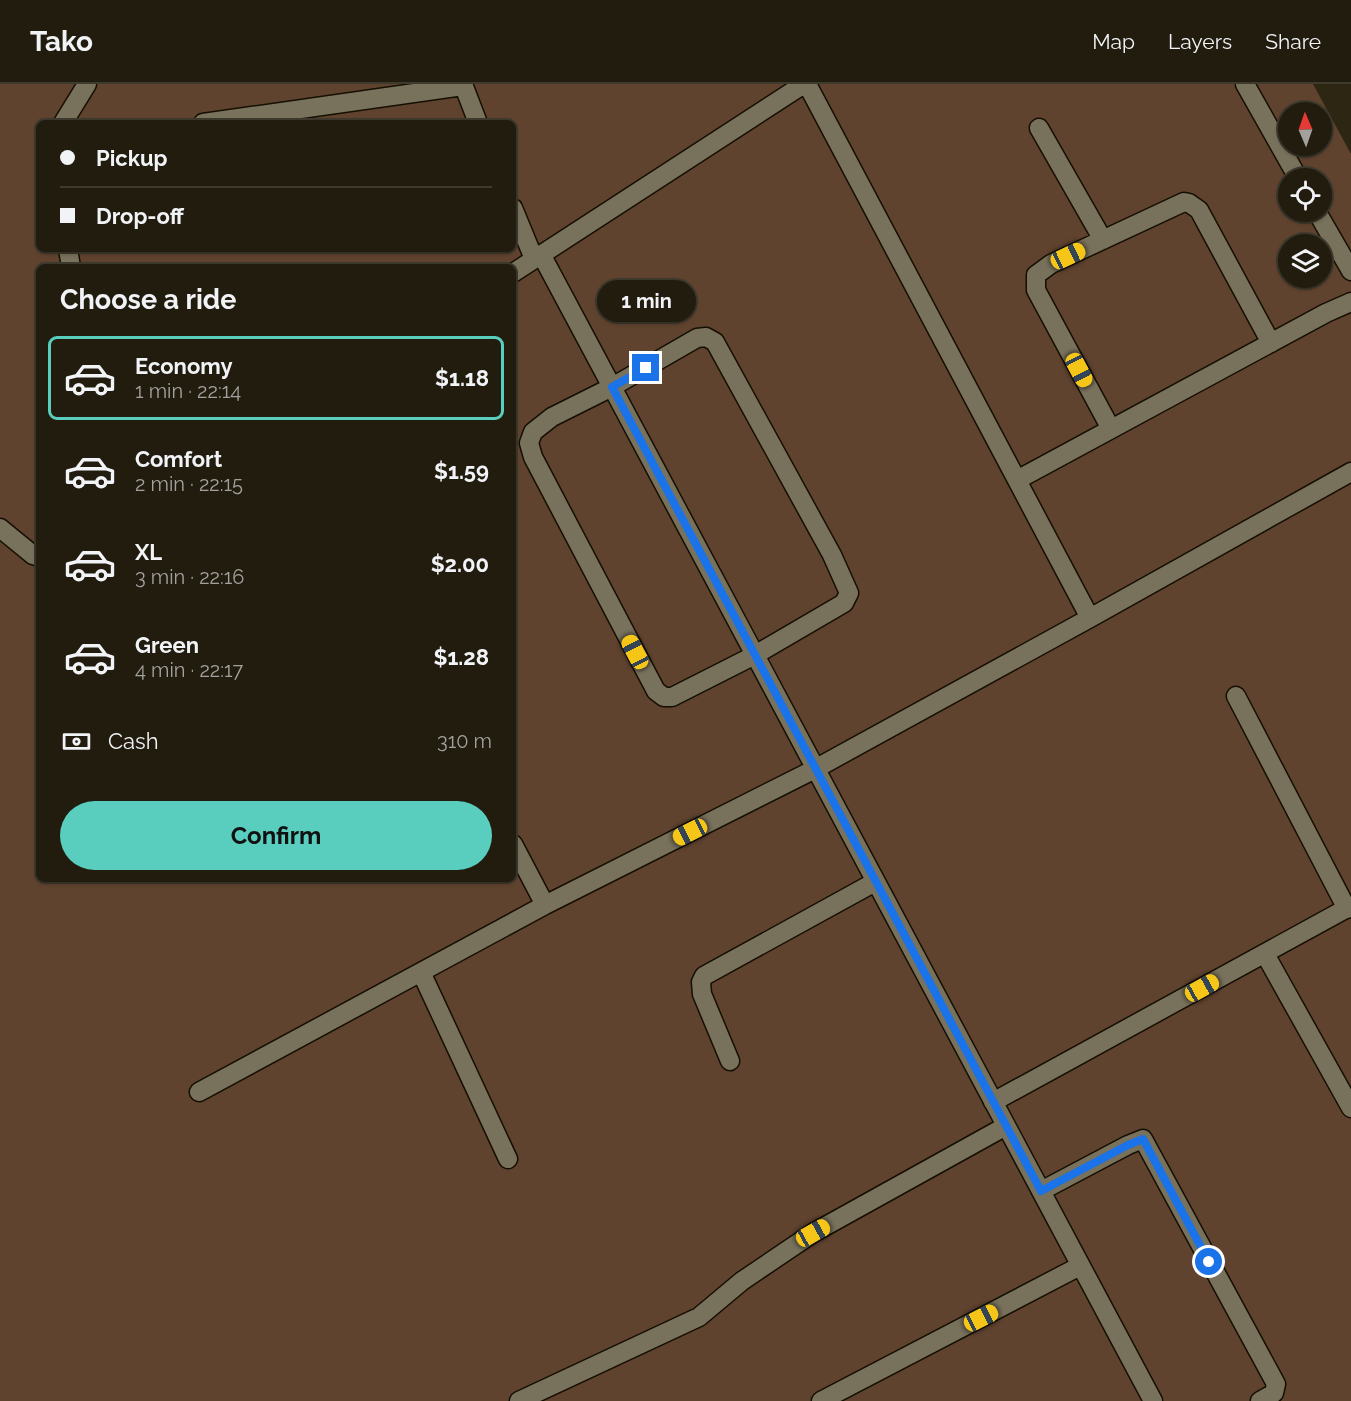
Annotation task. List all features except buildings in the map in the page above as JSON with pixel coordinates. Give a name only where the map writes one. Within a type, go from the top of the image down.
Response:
[{"type":"street","points":[[65,120],[87,84]]},
{"type":"street","points":[[516,271],[806,84],[1090,618]]},
{"type":"street","points":[[1245,84],[1292,168]]},
{"type":"street","points":[[224,120],[463,85],[477,120]]},
{"type":"street","points":[[1038,128],[1103,240]]},
{"type":"street","points":[[1111,429],[1036,290],[1036,275],[1051,264],[1184,202],[1189,203],[1199,210],[1271,343]]},
{"type":"street","points":[[516,214],[612,387],[1153,1401]]},
{"type":"street","points":[[1323,222],[1351,272]]},
{"type":"street","points":[[1017,480],[1326,313],[1351,302]]},
{"type":"street","points":[[706,337],[715,342],[832,555],[849,593],[844,603],[754,655],[672,697],[664,697],[656,691],[533,457],[529,443],[533,432],[552,417],[612,387],[697,338],[706,337]]},
{"type":"street","points":[[199,1092],[545,905],[815,769],[1351,472]]},
{"type":"street","points":[[0,528],[36,556]]},
{"type":"street","points":[[993,1102],[1349,908],[1236,696]]},
{"type":"street","points":[[516,850],[545,905]]},
{"type":"street","points":[[730,1061],[702,994],[701,982],[704,976],[875,882]]},
{"type":"street","points":[[1265,954],[1350,1106]]},
{"type":"street","points":[[421,972],[508,1159]]},
{"type":"street","points":[[519,1401],[699,1317],[742,1281],[813,1233],[1006,1126]]},
{"type":"street","points":[[1041,1191],[1143,1139],[1276,1384],[1274,1394],[1260,1401]]},
{"type":"street","points":[[821,1401],[1080,1266]]},
{"type":"shaded area","points":[[0,84],[1313,84],[1323,102],[1278,102],[1278,156],[1332,156],[1332,119],[1351,154],[1351,1401],[0,1401]]},
{"type":"route","points":[[646,368],[612,387],[1041,1191],[1143,1139],[1209,1262]]}]
